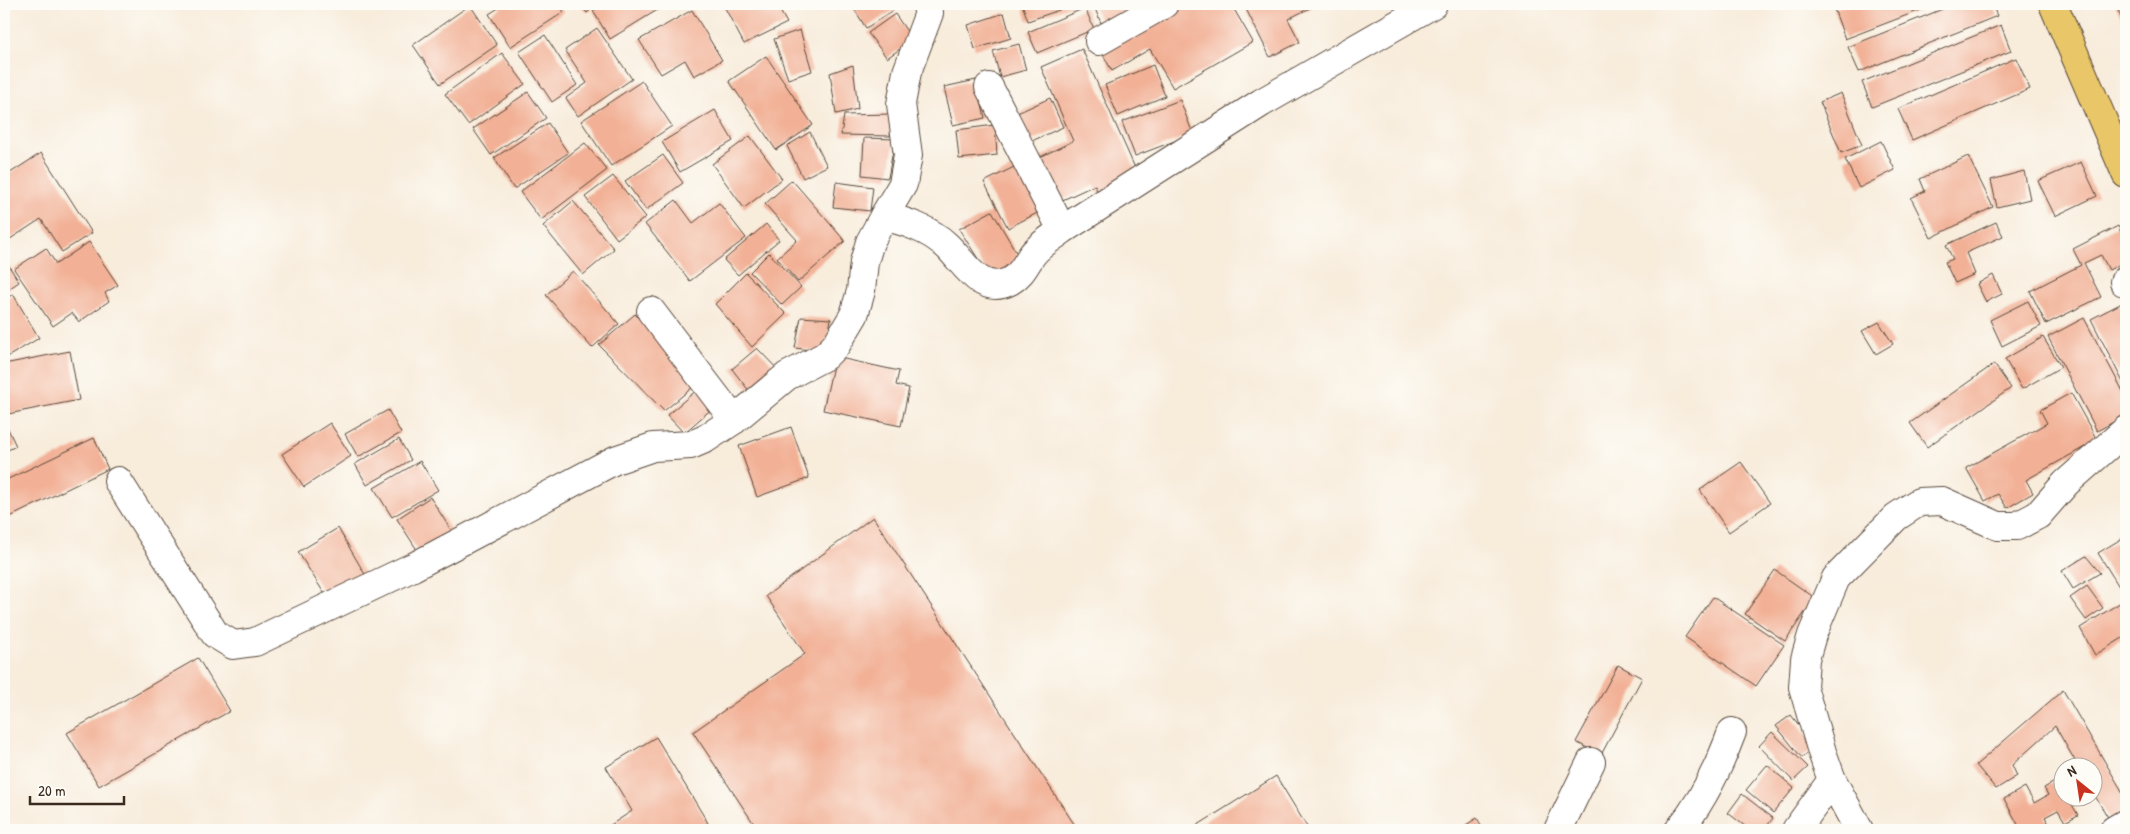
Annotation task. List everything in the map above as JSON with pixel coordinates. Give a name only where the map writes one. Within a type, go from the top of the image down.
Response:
[{"type":"main road","points":[[2053,4],[2126,174]]},
{"type":"street","points":[[118,481],[215,634],[233,645],[255,642],[325,610],[413,567],[615,460],[652,447],[691,446],[705,439],[734,420],[787,376],[825,356],[836,346],[854,315],[861,291],[864,262],[870,242],[903,184],[908,155],[901,104],[907,72],[929,13],[926,4]]},
{"type":"street","points":[[1099,41],[1164,4]]},
{"type":"street","points":[[884,216],[923,230],[946,245],[977,279],[992,284],[1008,282],[1020,275],[1033,254],[1062,230],[1261,104],[1434,4]]},
{"type":"street","points":[[989,87],[1062,230]]},
{"type":"street","points":[[651,310],[734,420]]},
{"type":"street","points":[[1859,830],[1832,780],[1803,687],[1805,659],[1812,634],[1836,578],[1896,517],[1919,502],[1942,501],[1998,526],[2017,526],[2038,515],[2088,462],[2126,430]]},
{"type":"street","points":[[1679,830],[1690,817],[1721,764],[1732,732]]},
{"type":"street","points":[[1558,830],[1591,762]]},
{"type":"street","points":[[1796,830],[1832,780]]},
{"type":"street","points":[[2114,830],[2126,823]]},
{"type":"building","points":[[505,4],[558,4],[564,12],[510,47],[489,14]]},
{"type":"building","points":[[579,4],[597,4],[587,13]]},
{"type":"building","points":[[604,4],[655,4],[659,9],[610,39],[593,11]]},
{"type":"building","points":[[732,4],[776,4],[787,23],[744,44],[725,8]]},
{"type":"building","points":[[851,4],[890,4],[894,10],[866,28]]},
{"type":"building","points":[[1022,4],[1076,4],[1028,21]]},
{"type":"building","points":[[1093,4],[1147,4],[1101,23]]},
{"type":"building","points":[[1174,4],[1231,4],[1253,42],[1173,88],[1150,49],[1112,71],[1100,49],[1137,27],[1141,33],[1165,19]]},
{"type":"building","points":[[1318,4],[1288,19],[1300,42],[1270,57],[1244,5]]},
{"type":"building","points":[[1846,4],[1936,4],[1845,39],[1834,9]]},
{"type":"building","points":[[1955,4],[1992,4],[1997,16],[1859,72],[1848,47]]},
{"type":"building","points":[[2115,4],[2126,4],[2126,17],[2122,19]]},
{"type":"building","points":[[470,5],[497,45],[440,84],[413,45]]},
{"type":"building","points":[[1085,8],[1094,29],[1037,53],[1028,32]]},
{"type":"building","points":[[692,10],[722,60],[694,76],[685,60],[661,74],[639,40]]},
{"type":"building","points":[[1004,13],[1011,38],[975,49],[968,25]]},
{"type":"building","points":[[895,14],[913,40],[887,58],[868,33]]},
{"type":"building","points":[[2001,25],[2011,51],[1872,107],[1862,82]]},
{"type":"building","points":[[597,28],[632,79],[578,116],[566,98],[587,83],[565,50]]},
{"type":"building","points":[[800,30],[812,71],[788,79],[774,39]]},
{"type":"building","points":[[545,35],[577,85],[552,102],[519,52]]},
{"type":"building","points":[[1019,44],[1026,70],[1000,77],[993,51]]},
{"type":"building","points":[[1082,49],[1139,177],[1098,195],[1095,185],[1056,203],[1036,159],[1073,141],[1041,67]]},
{"type":"building","points":[[502,53],[525,84],[468,125],[445,94]]},
{"type":"building","points":[[766,56],[813,125],[776,150],[729,81]]},
{"type":"building","points":[[2016,58],[2030,89],[1912,140],[1898,109]]},
{"type":"building","points":[[853,65],[858,109],[836,114],[830,73]]},
{"type":"building","points":[[1153,65],[1165,96],[1118,116],[1105,85]]},
{"type":"building","points":[[976,80],[985,118],[953,125],[944,87]]},
{"type":"building","points":[[642,81],[672,126],[611,166],[581,121]]},
{"type":"building","points":[[528,92],[546,118],[491,155],[473,129]]},
{"type":"building","points":[[1841,93],[1862,145],[1841,153],[1820,102]]},
{"type":"building","points":[[1050,98],[1063,127],[1025,144],[1011,116]]},
{"type":"building","points":[[1180,100],[1193,134],[1135,156],[1122,122]]},
{"type":"building","points":[[715,110],[733,141],[680,172],[662,142]]},
{"type":"building","points":[[892,114],[890,136],[841,135],[844,115]]},
{"type":"building","points":[[548,123],[568,153],[514,189],[494,158]]},
{"type":"building","points":[[995,125],[997,155],[959,159],[956,130]]},
{"type":"building","points":[[810,132],[827,166],[803,178],[787,146]]},
{"type":"building","points":[[750,136],[782,179],[744,208],[712,164]]},
{"type":"building","points":[[864,138],[895,139],[888,178],[862,175]]},
{"type":"building","points":[[1881,141],[1895,170],[1859,188],[1845,159]]},
{"type":"building","points":[[585,143],[607,170],[541,220],[520,192]]},
{"type":"building","points":[[41,153],[92,233],[62,252],[41,219],[4,243],[4,177]]},
{"type":"building","points":[[663,155],[683,183],[646,210],[625,181]]},
{"type":"building","points":[[1968,156],[1993,207],[1931,238],[1911,198],[1925,191],[1920,179]]},
{"type":"building","points":[[1024,162],[1047,208],[1008,228],[984,182]]},
{"type":"building","points":[[2081,162],[2097,196],[2055,216],[2038,181]]},
{"type":"building","points":[[2024,171],[2030,199],[1997,207],[1991,180]]},
{"type":"building","points":[[613,176],[646,217],[617,239],[585,197]]},
{"type":"building","points":[[792,180],[845,241],[798,282],[777,258],[797,240],[765,204]]},
{"type":"building","points":[[836,182],[873,187],[870,211],[833,207]]},
{"type":"building","points":[[676,200],[693,223],[719,203],[746,238],[690,281],[645,224]]},
{"type":"building","points":[[573,201],[614,249],[583,275],[543,226]]},
{"type":"building","points":[[992,211],[1022,262],[991,279],[959,229]]},
{"type":"building","points":[[1996,222],[2003,236],[1966,253],[1975,274],[1955,283],[1945,262],[1953,259],[1946,245]]},
{"type":"building","points":[[766,224],[779,240],[738,275],[724,260]]},
{"type":"building","points":[[2118,226],[2126,243],[2126,261],[2109,270],[2101,255],[2084,263],[2101,297],[2046,324],[2030,291],[2081,265],[2073,249]]},
{"type":"building","points":[[89,242],[118,285],[105,293],[109,301],[79,322],[72,313],[53,326],[14,269],[46,248],[56,264]]},
{"type":"building","points":[[769,253],[801,287],[782,305],[750,272]]},
{"type":"building","points":[[4,258],[19,282],[4,292]]},
{"type":"building","points":[[573,271],[619,324],[592,348],[546,295]]},
{"type":"building","points":[[746,273],[786,314],[752,347],[715,304]]},
{"type":"building","points":[[1993,275],[2002,294],[1986,302],[1977,284]]},
{"type":"building","points":[[13,294],[39,338],[4,359],[4,300]]},
{"type":"building","points":[[2028,301],[2041,326],[2002,346],[1990,320]]},
{"type":"building","points":[[2126,301],[2126,388],[2091,319]]},
{"type":"building","points":[[635,314],[699,382],[664,411],[599,345]]},
{"type":"building","points":[[801,317],[831,319],[825,352],[795,348]]},
{"type":"building","points":[[2084,318],[2126,397],[2126,415],[2097,431],[2048,337]]},
{"type":"building","points":[[1879,322],[1893,344],[1876,354],[1862,331]]},
{"type":"building","points":[[2043,337],[2061,367],[2022,389],[2005,359]]},
{"type":"building","points":[[757,348],[781,373],[753,396],[732,369]]},
{"type":"building","points":[[70,351],[79,400],[8,414],[4,392],[4,364]]},
{"type":"building","points":[[835,357],[899,371],[896,385],[909,388],[901,426],[823,410]]},
{"type":"building","points":[[1994,364],[2011,388],[1927,447],[1910,423]]},
{"type":"building","points":[[698,389],[715,406],[684,433],[667,415]]},
{"type":"building","points":[[2071,393],[2097,440],[2026,480],[2033,493],[2007,508],[1998,494],[1985,501],[1966,468],[2047,423],[2040,410]]},
{"type":"building","points":[[388,410],[401,433],[358,457],[345,434]]},
{"type":"building","points":[[4,420],[16,446],[4,452]]},
{"type":"building","points":[[330,423],[351,456],[304,487],[282,454]]},
{"type":"building","points":[[791,427],[809,478],[757,497],[739,446]]},
{"type":"building","points":[[94,438],[108,469],[4,520],[4,481]]},
{"type":"building","points":[[399,439],[411,460],[367,485],[355,464]]},
{"type":"building","points":[[420,461],[438,490],[392,517],[374,488]]},
{"type":"building","points":[[1741,462],[1770,503],[1729,532],[1700,490]]},
{"type":"building","points":[[430,497],[456,538],[423,559],[397,519]]},
{"type":"building","points":[[873,517],[1078,830],[758,830],[693,732],[805,654],[766,596]]},
{"type":"building","points":[[338,528],[370,583],[331,604],[298,552]]},
{"type":"building","points":[[2126,536],[2126,591],[2123,593],[2098,553]]},
{"type":"building","points":[[2086,556],[2100,573],[2073,589],[2062,571]]},
{"type":"building","points":[[1775,570],[1815,598],[1785,641],[1745,614]]},
{"type":"building","points":[[2087,586],[2103,608],[2086,620],[2070,598]]},
{"type":"building","points":[[1713,597],[1784,645],[1756,686],[1685,637]]},
{"type":"building","points":[[2126,599],[2126,636],[2095,655],[2080,628]]},
{"type":"building","points":[[198,658],[230,711],[99,786],[67,733]]},
{"type":"building","points":[[1618,665],[1642,678],[1601,755],[1576,742]]},
{"type":"building","points":[[2063,690],[2102,756],[2072,756],[2055,726],[2012,765],[2017,776],[1996,789],[1976,765]]},
{"type":"building","points":[[1791,715],[1815,746],[1802,758],[1776,726]]},
{"type":"building","points":[[1772,732],[1808,767],[1793,781],[1759,746]]},
{"type":"building","points":[[656,737],[708,823],[695,830],[607,830],[606,828],[632,811],[606,767]]},
{"type":"building","points":[[2102,757],[2126,798],[2126,815],[2112,824],[2101,806]]},
{"type":"building","points":[[1767,765],[1794,788],[1773,813],[1746,790]]},
{"type":"building","points":[[1276,776],[1309,830],[1190,830]]},
{"type":"building","points":[[2052,783],[2052,806],[2073,806],[2078,815],[2065,822],[2058,810],[2045,817],[2052,829],[2021,830],[2004,799],[2025,787],[2034,803],[2048,795],[2044,788]]},
{"type":"building","points":[[1742,794],[1773,818],[1764,830],[1750,830],[1728,813]]},
{"type":"building","points":[[1477,818],[1484,830],[1458,830]]}]
